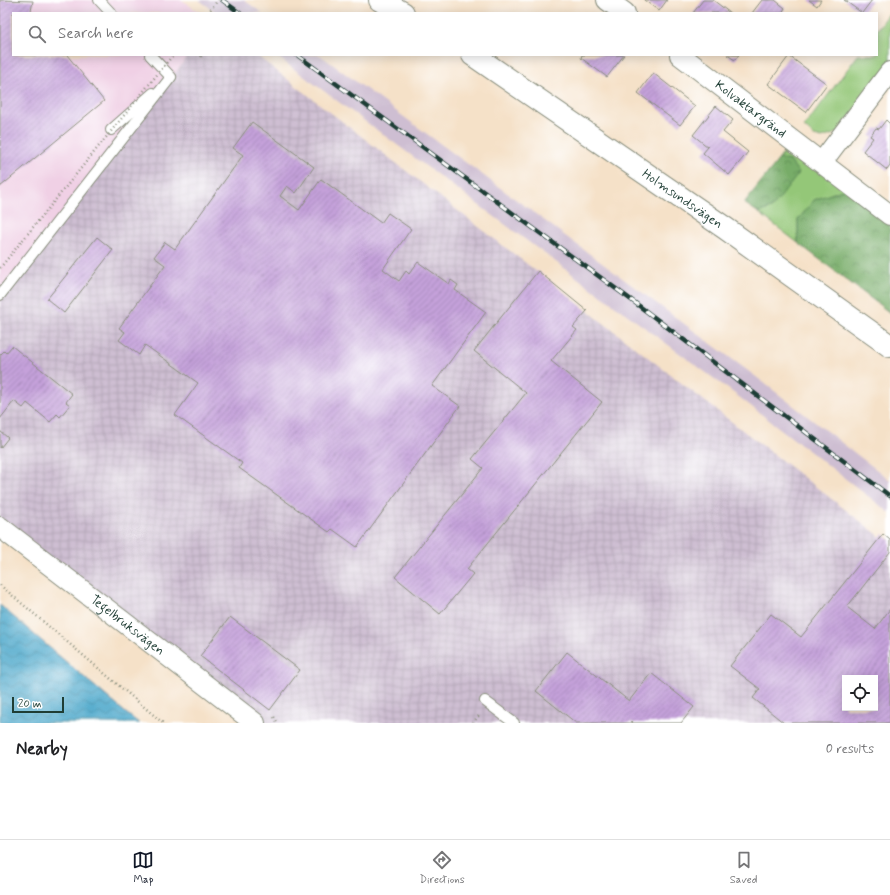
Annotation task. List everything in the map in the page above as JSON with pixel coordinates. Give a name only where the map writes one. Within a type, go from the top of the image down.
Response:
[{"type":"main road","points":[[380,0],[401,12]]},
{"type":"main road","name":"Holmsundsvägen","points":[[474,56],[718,223],[890,346]]},
{"type":"street","points":[[607,0],[623,12]]},
{"type":"street","name":"Kolvaktargränd","points":[[681,56],[890,215]]},
{"type":"street","points":[[822,162],[890,72]]},
{"type":"street","name":"Tegelbruksvägen","points":[[0,527],[255,723]]},
{"type":"lane","points":[[100,0],[110,12]]},
{"type":"lane","points":[[151,56],[172,77]]},
{"type":"lane","points":[[111,130],[172,77]]},
{"type":"lane","points":[[0,295],[172,77]]},
{"type":"lane","points":[[485,701],[514,723]]},
{"type":"path","points":[[209,12],[218,0]]},
{"type":"path","points":[[0,268],[172,56]]},
{"type":"path","points":[[0,585],[163,723]]},
{"type":"shaded area","points":[[0,0],[182,0],[199,12],[12,12],[12,56],[188,56],[0,295]]},
{"type":"shaded area","points":[[199,0],[244,0],[261,12],[216,12]]},
{"type":"shaded area","points":[[188,56],[257,56],[890,544],[890,723],[255,723],[0,527],[0,295]]},
{"type":"shaded area","points":[[276,56],[321,56],[755,376],[890,480],[890,513],[739,397]]},
{"type":"green space","points":[[890,12],[890,65],[837,133],[822,138],[814,136],[804,127],[857,56],[878,56],[878,29]]},
{"type":"green space","points":[[790,144],[845,189],[814,200],[798,220],[798,243],[759,213],[773,207],[790,161],[779,159]]},
{"type":"green space","points":[[779,159],[790,161],[799,173],[773,207],[759,213],[744,203]]},
{"type":"green space","points":[[845,189],[890,222],[890,313],[798,243],[798,220],[814,200]]},
{"type":"water","points":[[0,605],[126,713],[139,723],[0,723]]},
{"type":"building","points":[[0,0],[33,1],[32,12],[12,12],[12,56],[68,56],[104,101],[0,187]]},
{"type":"building","points":[[644,0],[667,0],[659,11]]},
{"type":"building","points":[[703,0],[713,0],[729,12],[694,12]]},
{"type":"building","points":[[762,0],[775,0],[785,8],[783,12],[753,12]]},
{"type":"building","points":[[809,0],[821,0],[817,6]]},
{"type":"building","points":[[844,0],[872,0],[863,12]]},
{"type":"building","points":[[582,56],[623,56],[607,77],[581,58]]},
{"type":"building","points":[[729,56],[738,56],[735,60]]},
{"type":"building","points":[[789,56],[827,84],[806,112],[768,84]]},
{"type":"building","points":[[653,73],[695,106],[680,125],[638,93]]},
{"type":"building","points":[[716,106],[733,120],[723,132],[748,152],[729,175],[703,153],[708,147],[693,135]]},
{"type":"building","points":[[886,120],[890,124],[890,166],[887,170],[863,151],[873,138],[870,136],[876,128],[879,129]]},
{"type":"building","points":[[252,122],[314,167],[296,193],[287,186],[280,196],[299,210],[321,179],[381,223],[388,213],[411,229],[383,269],[399,281],[406,271],[409,274],[418,262],[449,284],[451,280],[458,285],[455,290],[486,312],[432,386],[460,406],[357,547],[332,529],[329,532],[239,468],[242,463],[175,415],[198,383],[145,345],[139,355],[119,340],[125,332],[119,328],[165,265],[154,257],[165,242],[175,249],[243,155],[233,148]]},
{"type":"building","points":[[97,237],[113,250],[64,313],[47,299]]},
{"type":"building","points":[[538,271],[587,311],[573,327],[577,330],[551,361],[602,402],[467,569],[473,574],[440,614],[395,577],[483,468],[472,459],[526,393],[474,351]]},
{"type":"building","points":[[12,346],[72,394],[66,402],[70,405],[60,417],[57,414],[50,422],[27,403],[23,408],[14,401],[0,419],[0,355],[4,351],[6,353]]},
{"type":"building","points":[[0,431],[8,438],[0,448]]},
{"type":"building","points":[[883,534],[890,540],[890,552],[847,607],[875,629],[890,609],[890,723],[784,723],[753,698],[760,689],[730,666],[771,614],[801,637]]},
{"type":"building","points":[[230,617],[300,670],[270,710],[200,656]]},
{"type":"building","points":[[567,652],[629,701],[651,673],[694,707],[681,723],[633,723],[631,721],[630,723],[576,723],[536,691]]},
{"type":"railway","points":[[222,0],[239,12]]},
{"type":"railway","points":[[298,56],[634,302],[890,496]]}]
